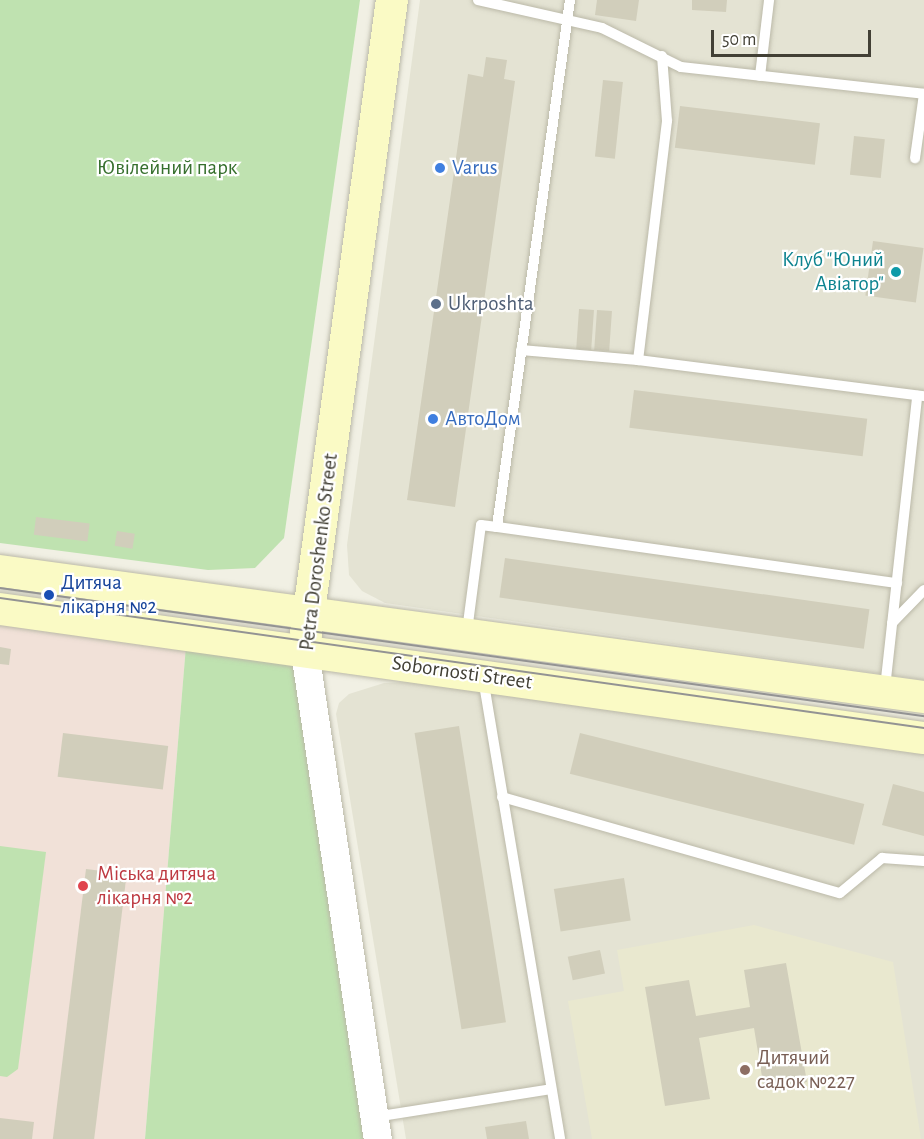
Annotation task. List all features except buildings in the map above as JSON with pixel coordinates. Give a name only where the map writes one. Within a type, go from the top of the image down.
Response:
[{"type":"main road","name":"Petra Doroshenko Street","points":[[305,652],[392,0]]},
{"type":"main road","name":"Sobornosti Street","points":[[0,571],[924,697]]},
{"type":"main road","name":"Sobornosti Street","points":[[0,609],[924,738]]},
{"type":"street","name":"Petra Doroshenko Street","points":[[305,652],[377,1128]]},
{"type":"lane","points":[[478,0],[602,28],[681,67],[924,94],[915,158]]},
{"type":"lane","points":[[496,527],[570,0]]},
{"type":"lane","points":[[760,76],[769,0]]},
{"type":"lane","points":[[638,360],[667,121],[662,56]]},
{"type":"lane","points":[[521,350],[638,360],[921,396],[885,691]]},
{"type":"lane","points":[[467,634],[481,525],[897,583]]},
{"type":"lane","points":[[892,623],[924,590]]},
{"type":"lane","points":[[483,675],[560,1139]]},
{"type":"lane","points":[[502,797],[840,893],[882,858],[924,861]]},
{"type":"lane","points":[[377,1128],[551,1089]]},
{"type":"shaded area","points":[[420,0],[924,0],[924,680],[385,603],[362,591],[349,575],[347,545]]},
{"type":"shaded area","name":"Міська дитяча лікарня №2","points":[[0,609],[187,634],[145,1139],[0,1139]]},
{"type":"shaded area","points":[[408,682],[924,751],[924,1139],[406,1139],[336,714],[339,703],[349,694],[384,683]]},
{"type":"shaded area","name":"Дитячий садок №227","points":[[754,925],[893,962],[921,1139],[592,1139],[568,1001],[624,991],[617,950]]},
{"type":"green space","name":"Ювілейний парк","points":[[0,0],[360,0],[284,538],[255,568],[208,570],[0,543]]},
{"type":"green space","points":[[187,634],[305,652],[378,1139],[145,1139]]},
{"type":"green space","points":[[0,846],[46,852],[18,1069],[7,1077],[0,1076]]},
{"type":"tram line","points":[[0,588],[924,716]]},
{"type":"tram line","points":[[0,598],[924,728]]},
{"type":"place","name":"Varus","points":[[440,168]]},
{"type":"place","name":"Клуб \"Юний Авіатор\"","points":[[896,272]]},
{"type":"place","name":"Ukrposhta","points":[[436,304]]},
{"type":"place","name":"АвтоДом","points":[[433,419]]},
{"type":"place","name":"Дитяча лікарня №2","points":[[49,595]]},
{"type":"place","name":"Міська дитяча лікарня №2","points":[[83,886]]},
{"type":"place","name":"Дитячий садок №227","points":[[745,1070]]}]
